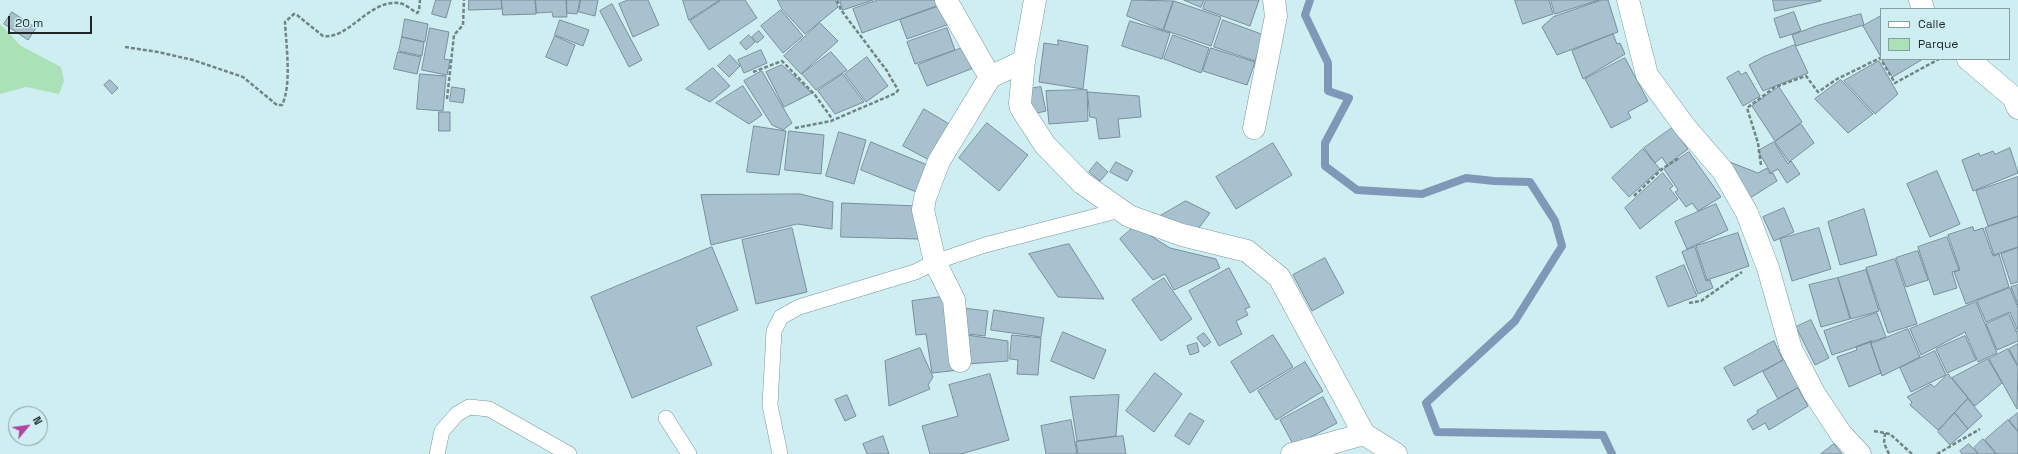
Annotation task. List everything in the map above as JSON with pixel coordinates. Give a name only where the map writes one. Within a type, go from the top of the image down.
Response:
[{"type":"street","points":[[946,0],[990,77]]},
{"type":"street","points":[[1036,0],[1024,61],[1021,108],[1045,145],[1082,182],[1129,216],[1182,234],[1247,251],[1279,277],[1364,434],[1396,454]]},
{"type":"street","points":[[1254,128],[1276,16],[1274,0]]},
{"type":"street","points":[[1628,0],[1647,75],[1685,127],[1723,170],[1746,213],[1768,268],[1791,349],[1814,393],[1842,434],[1860,454]]},
{"type":"street","points":[[1969,60],[2014,97],[2018,108]]},
{"type":"street","points":[[960,361],[954,300],[935,262],[923,210],[925,198],[939,160],[990,77],[1024,61]]},
{"type":"street","points":[[1292,454],[1364,434]]},
{"type":"lane","points":[[780,454],[770,405],[774,331],[781,317],[799,307],[914,272],[935,262],[985,245],[1120,210]]},
{"type":"lane","points":[[437,454],[442,431],[457,414],[469,407],[489,409],[569,454]]},
{"type":"lane","points":[[666,418],[690,454]]},
{"type":"path","points":[[125,47],[158,52],[193,60],[243,77],[277,106],[282,105],[286,98],[288,61],[285,22],[294,14],[298,14],[323,36],[328,37],[340,32],[378,6],[398,2],[417,13],[419,11],[420,0]]},
{"type":"path","points":[[447,99],[454,35],[463,25],[464,0]]},
{"type":"path","points":[[795,128],[833,120],[896,92],[898,88],[841,10],[837,0]]},
{"type":"path","points":[[1761,165],[1758,143],[1747,108],[1775,87],[1806,76],[1818,92],[1837,79],[1880,58]]},
{"type":"path","points":[[1881,60],[1895,83],[1936,60]]},
{"type":"path","points":[[753,72],[782,61],[815,95],[833,120]]},
{"type":"path","points":[[1634,196],[1662,169]]},
{"type":"path","points":[[1689,303],[1701,301],[1736,275]]},
{"type":"path","points":[[1937,454],[1980,429]]},
{"type":"path","points":[[1885,433],[1884,443],[1889,454]]},
{"type":"green space","points":[[0,24],[21,46],[61,67],[64,81],[59,94],[26,87],[0,94]]},
{"type":"building","points":[[436,0],[451,0],[446,18],[432,14]]},
{"type":"building","points":[[469,0],[501,0],[502,9],[469,10]]},
{"type":"building","points":[[502,0],[535,0],[536,14],[503,15]]},
{"type":"building","points":[[536,0],[566,0],[567,17],[553,17],[552,12],[537,13]]},
{"type":"building","points":[[567,0],[580,0],[577,14],[567,13]]},
{"type":"building","points":[[581,0],[598,0],[595,16],[579,12]]},
{"type":"building","points":[[628,0],[648,0],[659,25],[633,37],[619,4]]},
{"type":"building","points":[[683,0],[720,0],[689,20]]},
{"type":"building","points":[[722,0],[745,0],[757,18],[709,50],[690,21]]},
{"type":"building","points":[[778,0],[835,0],[838,7],[805,34],[782,9]]},
{"type":"building","points":[[840,0],[873,0],[843,10]]},
{"type":"building","points":[[878,0],[937,0],[939,5],[862,33],[853,9]]},
{"type":"building","points":[[1132,0],[1173,1],[1163,30],[1127,16]]},
{"type":"building","points":[[1184,0],[1204,0],[1201,7]]},
{"type":"building","points":[[1206,0],[1259,0],[1250,26],[1203,9]]},
{"type":"building","points":[[1515,0],[1549,0],[1553,14],[1523,24]]},
{"type":"building","points":[[1551,0],[1599,0],[1555,14]]},
{"type":"building","points":[[1602,0],[1608,0],[1618,32],[1557,55],[1542,27],[1553,17]]},
{"type":"building","points":[[1773,0],[1821,0],[1821,1],[1775,11]]},
{"type":"building","points":[[1174,1],[1221,17],[1211,46],[1164,30]]},
{"type":"building","points":[[612,4],[642,60],[629,67],[600,11]]},
{"type":"building","points":[[940,6],[947,25],[907,39],[900,20]]},
{"type":"building","points":[[781,10],[803,36],[783,53],[761,26]]},
{"type":"building","points":[[12,12],[36,28],[28,40],[4,24]]},
{"type":"building","points":[[1794,12],[1801,31],[1780,38],[1774,19]]},
{"type":"building","points":[[1861,14],[1864,25],[1796,46],[1792,35],[1816,26]]},
{"type":"building","points":[[1880,17],[1880,55],[1863,26]]},
{"type":"building","points":[[405,19],[428,24],[425,42],[402,37]]},
{"type":"building","points":[[560,20],[589,30],[583,46],[555,35]]},
{"type":"building","points":[[1223,20],[1264,35],[1255,61],[1214,47]]},
{"type":"building","points":[[1130,21],[1170,33],[1162,59],[1122,46]]},
{"type":"building","points":[[820,23],[838,41],[801,74],[784,56]]},
{"type":"building","points":[[430,28],[449,32],[444,59],[450,60],[447,75],[422,70]]},
{"type":"building","points":[[947,28],[955,50],[915,64],[907,42]]},
{"type":"building","points":[[759,31],[764,37],[757,43],[752,37]]},
{"type":"building","points":[[1613,34],[1617,44],[1620,43],[1625,54],[1583,79],[1572,51]]},
{"type":"building","points":[[749,35],[755,42],[746,50],[740,43]]},
{"type":"building","points":[[1173,35],[1209,48],[1201,73],[1164,59]]},
{"type":"building","points":[[555,36],[575,45],[567,66],[546,57]]},
{"type":"building","points":[[402,37],[424,42],[422,56],[399,51]]},
{"type":"building","points":[[1058,40],[1088,46],[1083,89],[1039,82],[1044,43],[1058,45]]},
{"type":"building","points":[[1795,45],[1808,73],[1763,91],[1749,65],[1763,57]]},
{"type":"building","points":[[967,46],[976,67],[927,86],[918,65]]},
{"type":"building","points":[[1211,48],[1255,62],[1247,85],[1203,71]]},
{"type":"building","points":[[761,50],[767,63],[744,73],[738,60]]},
{"type":"building","points":[[398,52],[421,57],[417,74],[394,69]]},
{"type":"building","points":[[831,52],[847,70],[816,90],[802,74]]},
{"type":"building","points":[[730,55],[740,66],[729,77],[718,66]]},
{"type":"building","points":[[867,57],[888,86],[866,102],[845,74]]},
{"type":"building","points":[[1625,58],[1648,101],[1628,112],[1631,118],[1611,128],[1585,79]]},
{"type":"building","points":[[1883,60],[1921,60],[1893,77]]},
{"type":"building","points":[[1879,61],[1898,94],[1875,114],[1844,81]]},
{"type":"building","points":[[782,65],[812,93],[784,107],[766,72]]},
{"type":"building","points":[[713,68],[730,86],[710,102],[686,89]]},
{"type":"building","points":[[762,71],[792,123],[783,130],[772,125],[744,81]]},
{"type":"building","points":[[1739,71],[1741,75],[1746,72],[1760,96],[1743,106],[1727,78]]},
{"type":"building","points":[[420,74],[446,76],[443,111],[417,109]]},
{"type":"building","points":[[843,74],[864,102],[835,114],[818,91]]},
{"type":"building","points":[[110,80],[118,88],[112,94],[104,85]]},
{"type":"building","points":[[1841,80],[1873,114],[1848,133],[1815,99]]},
{"type":"building","points":[[743,86],[762,115],[749,124],[716,103]]},
{"type":"building","points":[[452,87],[465,89],[463,103],[450,101]]},
{"type":"building","points":[[1041,87],[1046,111],[1033,114],[1028,89]]},
{"type":"building","points":[[1779,87],[1802,122],[1775,141],[1752,106]]},
{"type":"building","points":[[1087,90],[1088,121],[1049,124],[1046,91]]},
{"type":"building","points":[[1088,92],[1139,96],[1141,117],[1118,119],[1120,137],[1099,139],[1096,118],[1090,117]]},
{"type":"building","points":[[924,109],[951,125],[931,161],[903,146]]},
{"type":"building","points":[[439,112],[450,112],[450,131],[439,131]]},
{"type":"building","points":[[987,123],[1028,155],[999,191],[959,158]]},
{"type":"building","points":[[1801,124],[1814,143],[1789,162],[1775,142]]},
{"type":"building","points":[[754,126],[786,131],[779,175],[747,172]]},
{"type":"building","points":[[1672,128],[1688,149],[1667,165],[1662,157],[1655,163],[1644,148]]},
{"type":"building","points":[[789,131],[824,135],[821,174],[785,170]]},
{"type":"building","points":[[839,132],[866,140],[854,184],[826,176]]},
{"type":"building","points":[[871,142],[930,166],[919,193],[861,170]]},
{"type":"building","points":[[1774,142],[1788,164],[1791,161],[1800,174],[1787,183],[1778,169],[1771,173],[1758,151]]},
{"type":"building","points":[[1273,143],[1292,175],[1236,209],[1216,177]]},
{"type":"building","points":[[2010,148],[2018,173],[1973,191],[1962,160],[1979,153],[1980,156],[1993,151],[1995,154]]},
{"type":"building","points":[[1643,149],[1660,169],[1629,197],[1612,178]]},
{"type":"building","points":[[1689,152],[1721,197],[1698,211],[1692,203],[1686,207],[1675,192],[1678,190],[1664,169]]},
{"type":"building","points":[[1727,161],[1758,173],[1767,168],[1770,174],[1773,173],[1777,181],[1750,198]]},
{"type":"building","points":[[1097,162],[1108,172],[1100,181],[1089,172]]},
{"type":"building","points":[[1116,162],[1133,171],[1127,181],[1110,172]]},
{"type":"building","points":[[1937,171],[1960,224],[1930,237],[1907,184]]},
{"type":"building","points":[[1663,173],[1673,186],[1670,189],[1678,199],[1640,229],[1625,208]]},
{"type":"building","points":[[2018,177],[2018,216],[1988,226],[1976,191]]},
{"type":"building","points":[[800,194],[833,202],[832,229],[797,224],[711,245],[701,195]]},
{"type":"building","points":[[1186,201],[1210,213],[1196,232],[1160,216]]},
{"type":"building","points":[[842,203],[919,206],[918,239],[841,237]]},
{"type":"building","points":[[1716,204],[1728,230],[1687,249],[1675,222]]},
{"type":"building","points":[[1784,208],[1794,232],[1774,241],[1763,217]]},
{"type":"building","points":[[1864,209],[1877,255],[1840,265],[1828,222]]},
{"type":"building","points":[[2018,217],[2018,247],[1994,255],[1985,228]]},
{"type":"building","points":[[1135,226],[1170,248],[1216,259],[1220,268],[1174,290],[1165,274],[1153,280],[1120,239]]},
{"type":"building","points":[[1973,227],[1974,231],[1983,228],[1993,256],[1999,254],[2009,287],[1966,304],[1954,272],[1960,270],[1948,235]]},
{"type":"building","points":[[792,228],[807,292],[756,304],[742,240]]},
{"type":"building","points":[[1819,228],[1831,269],[1792,281],[1780,239]]},
{"type":"building","points":[[1738,233],[1749,266],[1707,280],[1696,246]]},
{"type":"building","points":[[1947,237],[1959,270],[1952,272],[1957,288],[1934,295],[1918,247]]},
{"type":"building","points":[[1069,244],[1104,299],[1058,297],[1029,254]]},
{"type":"building","points":[[712,247],[738,310],[696,327],[712,365],[632,398],[591,297]]},
{"type":"building","points":[[1695,247],[1706,281],[1710,280],[1713,288],[1698,294],[1682,252]]},
{"type":"building","points":[[2018,248],[2018,282],[2011,284],[2001,254]]},
{"type":"building","points":[[1918,251],[1928,280],[1906,287],[1896,258]]},
{"type":"building","points":[[1325,258],[1344,293],[1312,311],[1293,275]]},
{"type":"building","points":[[1895,259],[1917,324],[1888,333],[1866,268]]},
{"type":"building","points":[[1684,265],[1697,296],[1668,307],[1656,277]]},
{"type":"building","points":[[1229,268],[1250,307],[1245,309],[1248,315],[1236,321],[1242,334],[1219,346],[1189,291]]},
{"type":"building","points":[[1866,270],[1879,311],[1851,319],[1838,278]]},
{"type":"building","points":[[1164,278],[1192,319],[1161,341],[1132,300]]},
{"type":"building","points":[[1838,278],[1850,319],[1821,327],[1809,285]]},
{"type":"building","points":[[2018,285],[2018,305],[2011,287]]},
{"type":"building","points":[[2010,288],[2018,308],[2018,332],[2010,312],[1986,322],[1977,301]]},
{"type":"building","points":[[948,296],[959,370],[932,373],[926,334],[916,335],[912,301]]},
{"type":"building","points":[[1976,302],[1997,353],[1978,362],[1965,332],[1921,355],[1910,329]]},
{"type":"building","points":[[963,308],[988,311],[985,336],[960,333]]},
{"type":"building","points":[[994,310],[1044,318],[1041,337],[991,330]]},
{"type":"building","points":[[1877,313],[1886,337],[1832,355],[1824,331]]},
{"type":"building","points":[[2009,314],[2018,336],[2018,341],[1997,350],[1986,324]]},
{"type":"building","points":[[1811,320],[1829,358],[1815,365],[1796,327]]},
{"type":"building","points":[[1908,329],[1920,357],[1882,376],[1871,344]]},
{"type":"building","points":[[1063,332],[1106,350],[1094,379],[1051,361]]},
{"type":"building","points":[[1204,333],[1211,342],[1204,347],[1197,338]]},
{"type":"building","points":[[960,334],[1008,341],[1008,361],[968,364]]},
{"type":"building","points":[[1012,335],[1041,338],[1038,375],[1017,374],[1018,360],[1010,359]]},
{"type":"building","points":[[1273,335],[1293,367],[1250,393],[1231,362]]},
{"type":"building","points":[[1965,336],[1976,360],[1947,373],[1936,349]]},
{"type":"building","points":[[1774,341],[1783,360],[1734,386],[1724,368]]},
{"type":"building","points":[[1872,341],[1871,344],[1881,373],[1849,387],[1837,357],[1857,350],[1856,347]]},
{"type":"building","points":[[1197,343],[1199,352],[1190,355],[1187,346]]},
{"type":"building","points":[[2018,344],[2018,366],[2009,349]]},
{"type":"building","points":[[920,348],[933,377],[928,385],[930,389],[889,406],[885,361]]},
{"type":"building","points":[[2008,349],[2018,367],[2017,409],[1989,359]]},
{"type":"building","points":[[1935,351],[1946,375],[1911,392],[1900,368]]},
{"type":"building","points":[[1988,359],[2002,383],[1975,406],[1952,378]]},
{"type":"building","points":[[1784,360],[1799,387],[1778,399],[1763,372]]},
{"type":"building","points":[[1305,362],[1323,391],[1276,420],[1258,391]]},
{"type":"building","points":[[1155,373],[1182,394],[1154,432],[1126,411]]},
{"type":"building","points":[[990,374],[1009,440],[961,454],[930,454],[922,426],[958,416],[949,385]]},
{"type":"building","points":[[1948,374],[1968,398],[1938,430],[1910,405],[1912,402],[1907,397],[1931,384],[1934,387]]},
{"type":"building","points":[[1798,388],[1808,406],[1769,430],[1765,423],[1753,430],[1747,420],[1758,413],[1757,411]]},
{"type":"building","points":[[847,395],[856,416],[845,421],[835,400]]},
{"type":"building","points":[[1119,395],[1116,436],[1077,441],[1070,397]]},
{"type":"building","points":[[1323,397],[1337,423],[1294,446],[1280,420]]},
{"type":"building","points":[[1968,399],[1982,416],[1968,429],[1955,413]]},
{"type":"building","points":[[1190,413],[1204,421],[1189,445],[1175,436]]},
{"type":"building","points":[[1955,413],[1968,429],[1950,445],[1938,432]]},
{"type":"building","points":[[2018,413],[2018,431],[2009,420]]},
{"type":"building","points":[[1071,420],[1077,454],[1046,454],[1041,426]]},
{"type":"building","points":[[2008,420],[2018,432],[2018,454],[1997,454],[1985,440]]},
{"type":"building","points":[[883,436],[889,454],[867,454],[863,444]]},
{"type":"building","points":[[1123,436],[1126,454],[1078,454],[1076,442]]},
{"type":"building","points":[[1983,439],[1996,454],[1979,454],[1974,448]]},
{"type":"building","points":[[1834,444],[1842,454],[1821,454]]},
{"type":"building","points":[[1969,444],[1978,454],[1962,454],[1960,451]]},
{"type":"waterway","points":[[1310,0],[1305,15],[1328,63],[1328,91],[1349,98],[1325,143],[1325,166],[1357,190],[1422,194],[1466,178],[1494,181],[1530,182],[1555,221],[1562,246],[1515,321],[1426,403],[1437,432],[1603,435],[1612,454]]}]
